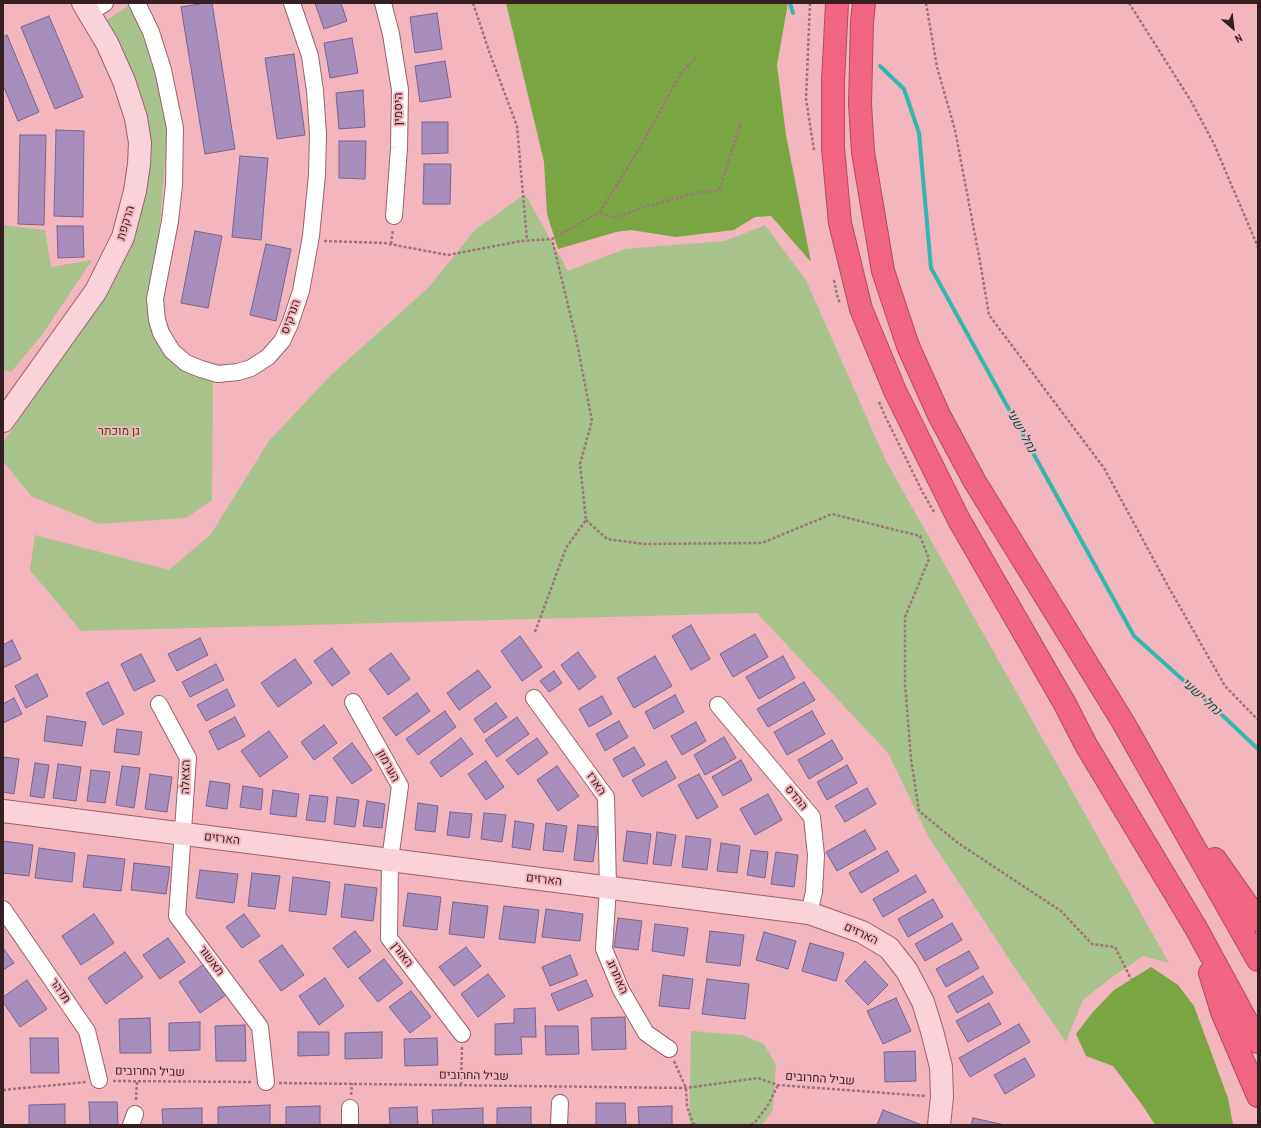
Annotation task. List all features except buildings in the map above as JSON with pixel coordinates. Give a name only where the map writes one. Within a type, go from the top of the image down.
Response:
[{"type":"highway","points":[[837,3],[833,81],[833,148],[840,223],[861,309],[895,391],[959,520],[1065,704],[1086,745],[1196,928],[1258,1042]]},
{"type":"highway","points":[[864,3],[862,22],[860,104],[863,152],[884,271],[908,346],[939,415],[975,482],[1123,722],[1258,960]]},
{"type":"highway","points":[[1123,722],[1212,855],[1258,920]]},
{"type":"highway","points":[[1196,928],[1222,1012],[1258,1096]]},
{"type":"street","name":"הנרקיס","points":[[137,3],[151,32],[163,70],[175,128],[174,185],[155,299],[157,320],[161,334],[172,351],[186,363],[218,374],[238,372],[251,368],[268,357],[282,341],[290,324],[301,291],[310,241],[317,175],[318,134],[315,91],[310,56],[292,3]]},
{"type":"street","name":"היסמין","points":[[383,3],[391,34],[400,90],[399,148],[394,216]]},
{"type":"street","name":"הרקפת","points":[[3,421],[96,292],[123,237],[135,191],[140,143],[136,118],[124,81],[92,6]]},
{"type":"street","name":"הארז","points":[[534,698],[606,797],[608,888]]},
{"type":"street","name":"הערמון","points":[[353,702],[400,786],[390,860]]},
{"type":"street","name":"הצאלה","points":[[159,704],[188,758],[183,834]]},
{"type":"street","name":"ההדס","points":[[718,705],[812,817],[816,855],[814,892],[809,913]]},
{"type":"street","name":"הארזים","points":[[3,811],[809,913],[862,932],[889,948],[907,971],[923,1002],[941,1067],[942,1097],[938,1125]]},
{"type":"street","name":"תאשור","points":[[183,834],[177,916],[260,1027],[266,1082]]},
{"type":"street","name":"האורן","points":[[390,860],[388,938],[462,1034]]},
{"type":"street","name":"האתרוג","points":[[608,888],[604,949],[621,990],[646,1033],[669,1049]]},
{"type":"street","name":"תדהר","points":[[3,909],[87,1031],[99,1080]]},
{"type":"street","points":[[559,1125],[560,1103]]},
{"type":"street","points":[[350,1108],[350,1125]]},
{"type":"path","points":[[472,3],[517,126],[527,240]]},
{"type":"path","points":[[926,3],[938,66],[955,130],[980,256],[989,315],[1104,468],[1168,586],[1225,686],[1258,720]]},
{"type":"path","points":[[1129,3],[1191,101],[1211,138],[1258,247]]},
{"type":"path","points":[[310,241],[384,243],[448,255],[527,240],[552,239],[600,212],[642,144],[681,73],[698,56]]},
{"type":"path","points":[[600,212],[615,218],[647,206],[688,195],[701,192],[719,191],[741,122]]},
{"type":"path","points":[[535,632],[566,548],[586,520],[580,464],[592,420],[576,338],[552,239]]},
{"type":"path","points":[[586,520],[607,539],[644,544],[762,543],[832,514],[920,536],[928,559],[905,617],[905,683],[911,759],[919,811],[958,843],[1061,911],[1092,944],[1115,947],[1131,979]]},
{"type":"path","points":[[461,1085],[462,1034]]},
{"type":"path","points":[[669,1049],[686,1088],[687,1107],[693,1124],[695,1125]]},
{"type":"path","name":"שביל החרובים","points":[[3,1090],[99,1080],[686,1088],[758,1078],[778,1085],[942,1097]]},
{"type":"path","points":[[133,1119],[137,1081]]},
{"type":"path","points":[[751,1125],[756,1121],[768,1105],[778,1085]]},
{"type":"green space","name":"גן מוכתר","points":[[133,3],[156,57],[167,137],[152,319],[169,357],[213,383],[212,500],[186,518],[99,524],[31,496],[3,461],[3,443],[105,294],[145,143],[105,21]]},
{"type":"green space","points":[[506,3],[788,3],[777,65],[786,135],[811,262],[771,216],[755,217],[734,230],[676,237],[631,230],[616,232],[558,249],[547,214],[544,162]]},
{"type":"green space","points":[[525,194],[568,271],[625,249],[725,241],[765,225],[806,280],[885,459],[1169,963],[1143,956],[1111,978],[1083,1000],[1066,1042],[928,836],[888,753],[757,613],[81,631],[30,570],[35,535],[169,570],[211,534],[269,441],[331,375],[429,287],[475,230]]},
{"type":"green space","points":[[3,225],[45,230],[51,267],[92,260],[42,335],[11,372],[3,369]]},
{"type":"green space","points":[[1151,967],[1178,985],[1194,1006],[1228,1098],[1233,1125],[1155,1125],[1143,1106],[1113,1066],[1086,1056],[1076,1034],[1092,1013],[1114,990]]},
{"type":"green space","points":[[691,1031],[742,1035],[764,1044],[776,1065],[773,1110],[762,1125],[689,1125]]},
{"type":"waterway","name":"נחל ישעי","points":[[790,3],[793,13]]},
{"type":"waterway","name":"נחל ישעי","points":[[880,66],[904,89],[919,133],[931,268],[1134,636],[1258,749]]}]
